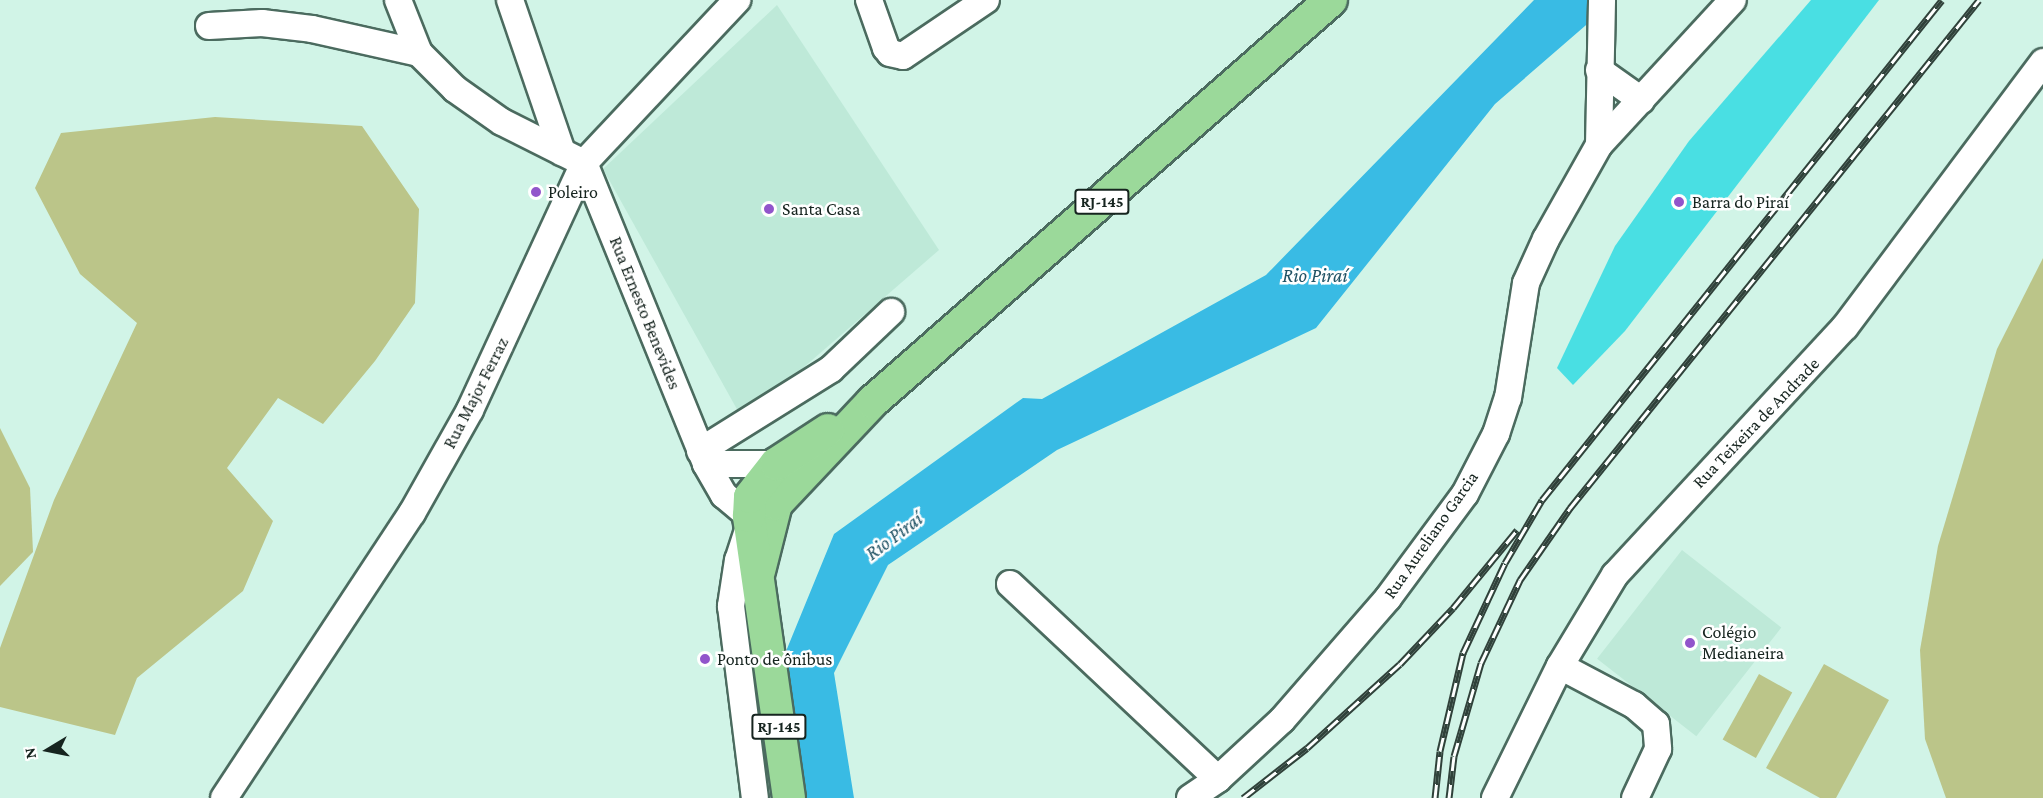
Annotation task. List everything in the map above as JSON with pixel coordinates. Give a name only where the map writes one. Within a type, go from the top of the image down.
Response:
[{"type":"main road","name":"RJ-145","points":[[789,798],[760,578],[756,520],[750,497],[872,402],[1331,0]]},
{"type":"street","points":[[398,0],[419,53],[455,89],[502,122],[573,157]]},
{"type":"street","name":"Rua Ernesto Benevides","points":[[510,0],[573,157],[703,457],[724,495],[756,520]]},
{"type":"street","name":"Rua Major Ferraz","points":[[224,798],[412,513],[465,420],[573,157],[737,0]]},
{"type":"street","points":[[869,0],[886,48],[890,53],[903,56],[986,0]]},
{"type":"street","points":[[1599,145],[1602,0]]},
{"type":"street","name":"Rua Aureliano Garcia","points":[[1190,798],[1218,779],[1281,720],[1380,607],[1465,494],[1496,434],[1508,398],[1526,283],[1546,239],[1599,145],[1733,0]]},
{"type":"street","points":[[209,26],[262,24],[312,29],[419,53]]},
{"type":"street","name":"Rua Teixeira de Andrade","points":[[1495,798],[1560,666],[1615,575],[1845,327],[2043,62]]},
{"type":"street","points":[[1600,67],[1641,100]]},
{"type":"street","points":[[703,457],[831,369],[891,312]]},
{"type":"street","points":[[703,457],[785,472]]},
{"type":"street","points":[[755,798],[731,606],[738,560],[756,520]]},
{"type":"street","points":[[1010,584],[1218,779]]},
{"type":"street","points":[[1560,666],[1634,705],[1656,724],[1658,749],[1635,798]]},
{"type":"shaded area","name":"Santa Casa","points":[[777,5],[939,250],[743,420],[603,169]]},
{"type":"shaded area","name":"Colégio Medianeira","points":[[1682,550],[1781,628],[1696,736],[1597,659]]},
{"type":"green space","points":[[215,117],[362,126],[419,209],[415,303],[375,361],[323,424],[278,398],[227,468],[273,521],[243,591],[137,678],[115,735],[0,707],[0,648],[54,500],[137,323],[80,274],[35,188],[61,133]]},
{"type":"green space","points":[[2043,258],[2043,798],[1946,798],[1925,739],[1920,650],[1938,546],[1997,349]]},
{"type":"green space","points":[[0,428],[30,488],[33,552],[0,586]]},
{"type":"green space","points":[[1824,664],[1889,700],[1836,798],[1820,798],[1766,768]]},
{"type":"green space","points":[[1759,674],[1792,692],[1756,758],[1723,740]]},
{"type":"water","name":"Rio Piraí","points":[[1534,0],[1615,0],[1495,104],[1316,328],[1057,450],[888,565],[834,673],[854,798],[801,798],[782,661],[834,534],[1023,398],[1042,399],[1266,275]]},
{"type":"building","points":[[1811,0],[1879,0],[1625,331],[1573,385],[1557,368],[1615,246],[1689,141]]},
{"type":"railway","points":[[1435,798],[1440,751],[1463,653],[1505,563],[1542,500],[1942,0]]},
{"type":"railway","points":[[1449,798],[1454,756],[1481,663],[1520,580],[1570,508],[1979,0]]},
{"type":"railway","points":[[1243,798],[1307,748],[1400,664],[1453,608],[1517,530]]},
{"type":"place","name":"Poleiro","points":[[536,192]]},
{"type":"place","name":"Barra do Piraí","points":[[1679,202]]},
{"type":"place","name":"Santa Casa","points":[[769,209]]},
{"type":"place","name":"Colégio Medianeira","points":[[1690,643]]},
{"type":"place","name":"Ponto de ônibus","points":[[705,659]]}]
